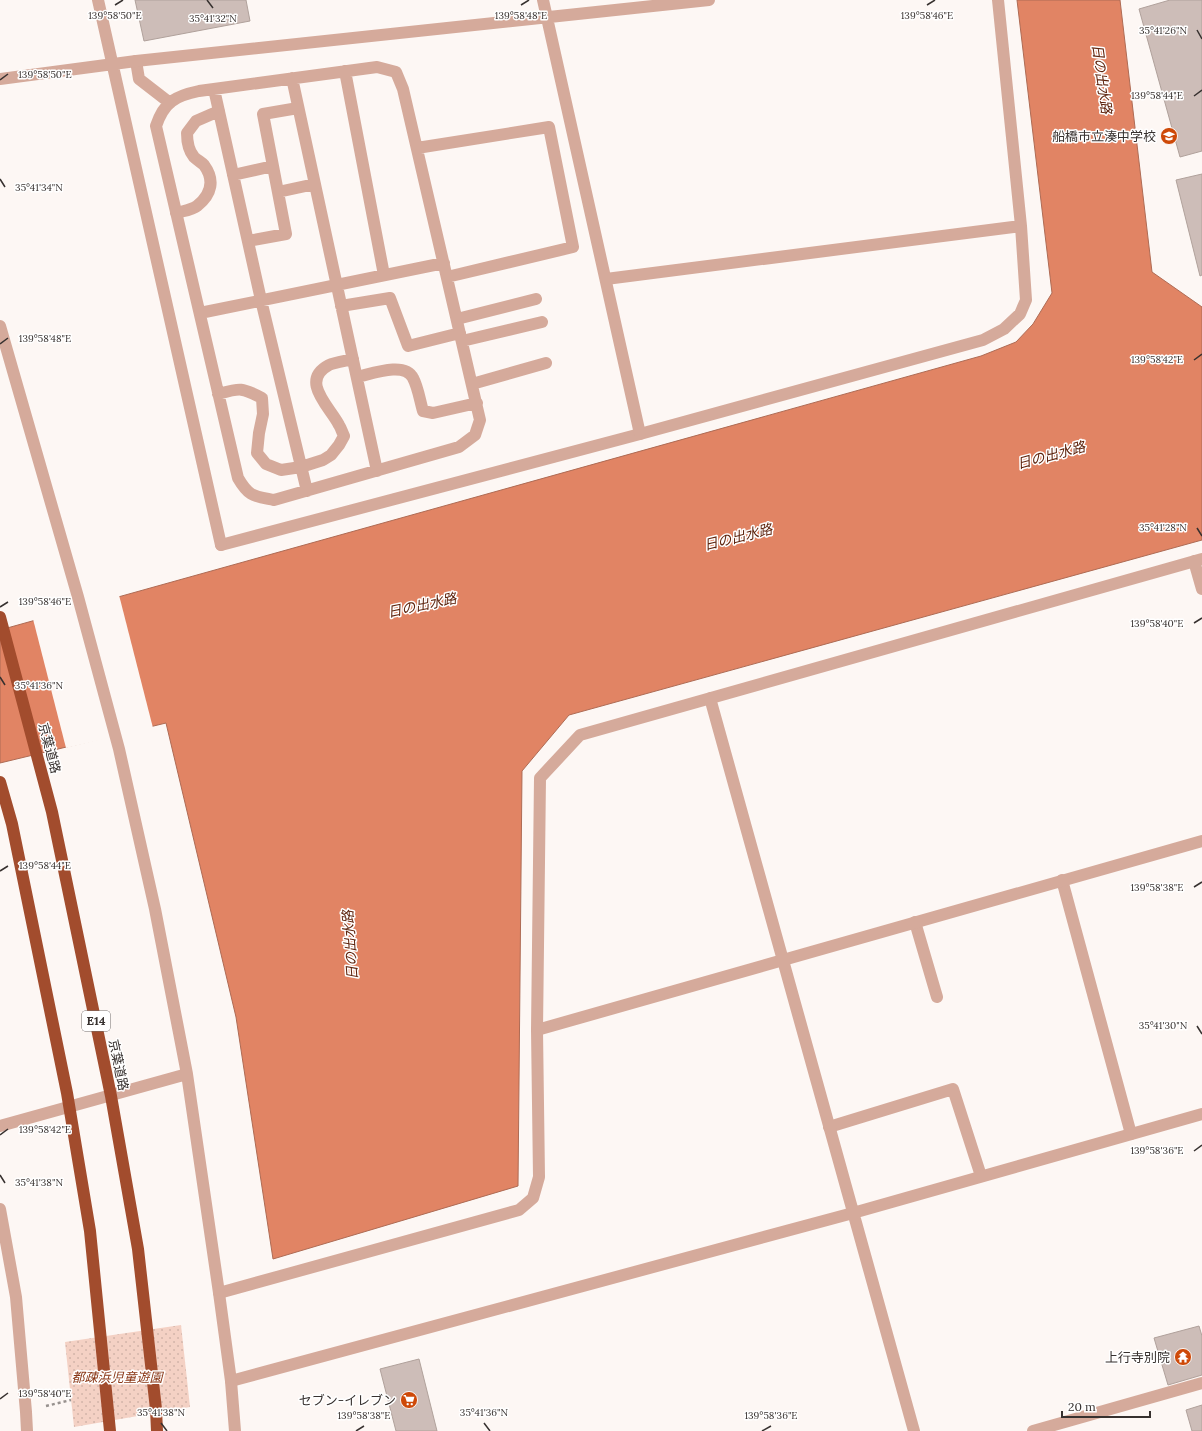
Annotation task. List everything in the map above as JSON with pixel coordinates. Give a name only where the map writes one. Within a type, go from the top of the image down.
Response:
[{"type":"highway","name":"京葉道路","points":[[0,618],[52,812],[111,1096],[138,1249],[156,1409],[157,1431]]},
{"type":"highway","points":[[0,782],[12,824],[67,1093],[90,1231],[110,1431]]},
{"type":"street","points":[[98,0],[221,545],[640,434],[983,340],[1004,329],[1020,314],[1026,300],[1021,226],[998,0]]},
{"type":"street","points":[[543,0],[640,434]]},
{"type":"street","points":[[0,79],[136,61],[709,0]]},
{"type":"street","points":[[136,61],[140,79],[170,103]]},
{"type":"street","points":[[377,67],[396,72],[403,89],[477,403],[480,420],[475,435],[459,447],[274,500],[258,497],[245,490],[238,478],[156,126],[161,113],[170,103],[182,94],[292,78],[377,67]]},
{"type":"street","points":[[345,71],[384,275]]},
{"type":"street","points":[[292,78],[377,471]]},
{"type":"street","points":[[214,89],[261,300],[307,491]]},
{"type":"street","points":[[248,241],[286,234],[263,114],[298,108]]},
{"type":"street","points":[[176,213],[196,206],[206,197],[212,187],[210,176],[203,164],[194,157],[187,144],[187,133],[196,121],[218,111]]},
{"type":"street","points":[[417,148],[549,127],[573,247],[447,277]]},
{"type":"street","points":[[233,175],[273,166]]},
{"type":"street","points":[[278,192],[315,184]]},
{"type":"street","points":[[606,279],[1021,226]]},
{"type":"street","points":[[200,313],[444,263]]},
{"type":"street","points":[[341,306],[390,298],[408,346],[542,322]]},
{"type":"street","points":[[457,319],[536,299]]},
{"type":"street","points":[[0,326],[78,597],[119,749],[155,909],[187,1074],[231,1381],[235,1431]]},
{"type":"street","points":[[218,394],[239,388],[262,398],[263,414],[257,453],[266,464],[281,470],[301,467],[322,460],[331,455],[344,436],[339,424],[320,398],[316,385],[319,372],[329,365],[353,359]]},
{"type":"street","points":[[472,384],[546,363]]},
{"type":"street","points":[[357,377],[395,369],[406,370],[413,376],[423,411],[433,412],[477,403]]},
{"type":"street","points":[[219,1293],[519,1210],[533,1198],[539,1177],[537,1030],[540,778],[580,735],[1198,560],[1202,589]]},
{"type":"street","points":[[710,698],[914,1431]]},
{"type":"street","points":[[537,1030],[1202,840]]},
{"type":"street","points":[[1062,880],[1131,1134]]},
{"type":"street","points":[[916,922],[937,997]]},
{"type":"street","points":[[0,1126],[187,1074]]},
{"type":"street","points":[[830,1128],[953,1089],[981,1176]]},
{"type":"street","points":[[231,1381],[853,1213],[1202,1114]]},
{"type":"street","points":[[0,1209],[16,1297],[27,1431]]},
{"type":"street","points":[[1033,1431],[1202,1383]]},
{"type":"green space","name":"都疎浜児童遊園","points":[[181,1325],[190,1407],[74,1427],[65,1342]]},
{"type":"water","name":"日の出水路","points":[[1017,0],[1120,0],[1152,272],[1202,307],[1202,540],[569,715],[522,771],[518,1186],[273,1259],[236,1017],[166,723],[0,763],[0,630],[981,356],[1016,342],[1033,324],[1052,293]]},
{"type":"pier","points":[[119,595],[153,728],[66,748],[33,619]]},
{"type":"building","points":[[135,0],[246,0],[250,21],[144,41]]},
{"type":"building","points":[[1170,0],[1202,0],[1202,151],[1180,157],[1139,9]]},
{"type":"building","points":[[1202,174],[1202,275],[1200,276],[1176,180]]},
{"type":"building","points":[[1199,1326],[1202,1336],[1202,1375],[1168,1385],[1154,1338]]},
{"type":"building","name":"セブン-イレブン","points":[[419,1359],[437,1431],[396,1431],[380,1369]]},
{"type":"building","points":[[1202,1405],[1202,1431],[1192,1431],[1186,1410]]},
{"type":"place","name":"船橋市立湊中学校","points":[[1169,136]]},
{"type":"place","name":"上行寺別院","points":[[1183,1357]]},
{"type":"place","name":"セブン-イレブン","points":[[409,1400]]}]
